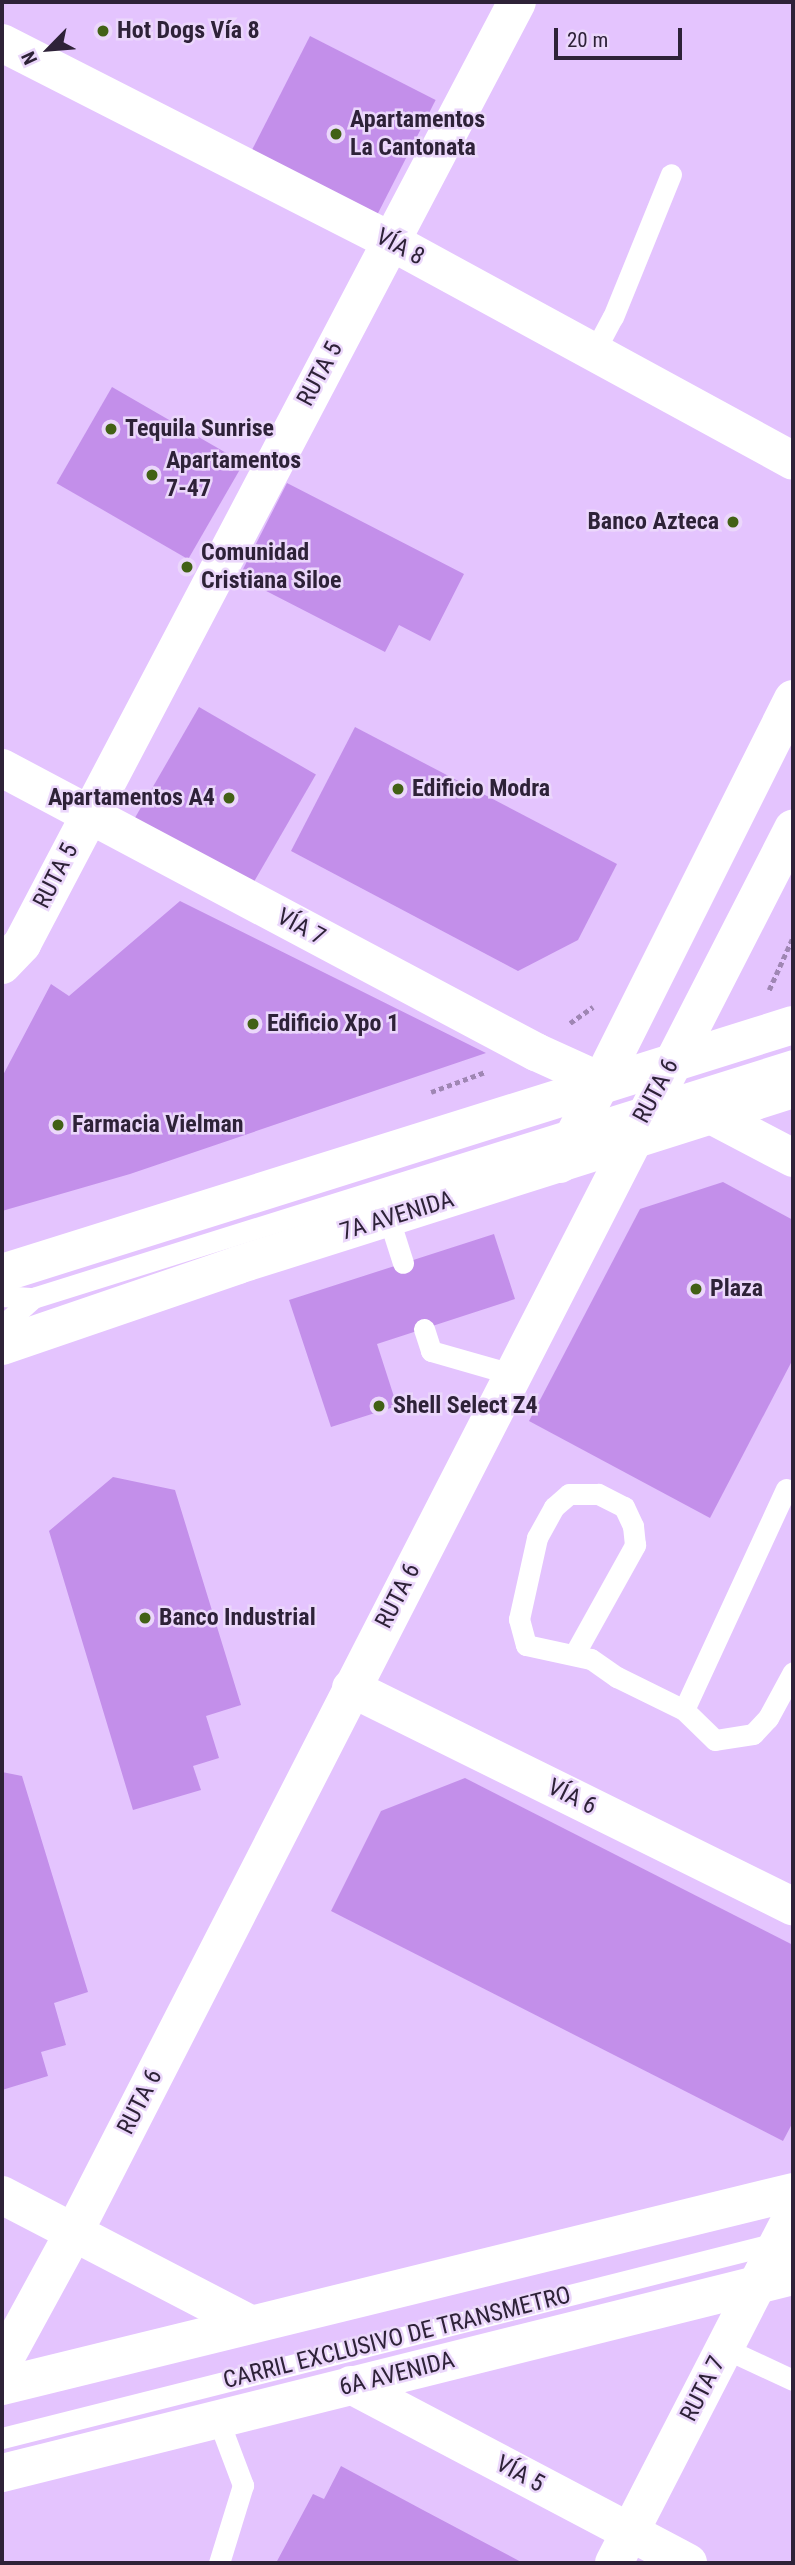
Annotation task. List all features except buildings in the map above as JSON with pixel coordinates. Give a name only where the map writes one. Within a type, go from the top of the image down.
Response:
[{"type":"main road","name":"RUTA 5","points":[[2,965],[22,944],[87,814],[517,2]]},
{"type":"main road","name":"VÍA 8","points":[[2,43],[390,242],[793,461]]},
{"type":"main road","name":"RUTA 6","points":[[560,1164],[582,1125],[793,699]]},
{"type":"main road","name":"VÍA 7","points":[[2,768],[602,1083]]},
{"type":"main road","name":"RUTA 6","points":[[2,2364],[74,2232],[630,1141],[793,829]]},
{"type":"main road","points":[[2,1273],[793,1025]]},
{"type":"main road","name":"7A AVENIDA","points":[[2,1346],[709,1114],[793,1089]]},
{"type":"main road","points":[[709,1114],[793,1158]]},
{"type":"main road","name":"VÍA 6","points":[[351,1688],[793,1906]]},
{"type":"main road","points":[[2,2386],[248,2323],[793,2192]]},
{"type":"main road","points":[[2,2195],[248,2323]]},
{"type":"main road","name":"6A AVENIDA","points":[[2,2473],[754,2286],[790,2243]]},
{"type":"main road","name":"RUTA 7","points":[[622,2548],[754,2286]]},
{"type":"main road","name":"VÍA 5","points":[[351,2385],[622,2548],[688,2563]]},
{"type":"lane","points":[[594,352],[613,317],[671,174]]},
{"type":"lane","points":[[2,1296],[33,1298],[793,1060]]},
{"type":"lane","points":[[389,1219],[403,1263]]},
{"type":"lane","points":[[2,1326],[33,1298]]},
{"type":"lane","points":[[424,1329],[431,1351],[511,1374]]},
{"type":"lane","points":[[684,1710],[786,1489]]},
{"type":"lane","points":[[575,1653],[635,1545],[634,1526],[624,1507],[598,1494],[569,1494],[554,1507],[537,1538],[519,1619],[527,1646],[575,1653],[684,1710],[715,1740],[753,1734],[768,1718],[793,1672]]},
{"type":"lane","name":"CARRIL EXCLUSIVO DE TRANSMETRO","points":[[2,2438],[790,2243]]},
{"type":"lane","points":[[724,2348],[793,2381]]},
{"type":"lane","points":[[218,2419],[243,2485],[219,2563]]},
{"type":"path","points":[[768,993],[793,937]]},
{"type":"place","name":"Hot Dogs Vía 8","points":[[103,31]]},
{"type":"place","name":"Apartamentos La Cantonata","points":[[336,134]]},
{"type":"place","name":"Tequila Sunrise","points":[[111,429]]},
{"type":"place","name":"Apartamentos 7-47","points":[[152,475]]},
{"type":"place","name":"Banco Azteca","points":[[733,522]]},
{"type":"place","name":"Comunidad Cristiana Siloe","points":[[187,567]]},
{"type":"place","name":"Edificio Modra","points":[[398,789]]},
{"type":"place","name":"Apartamentos A4","points":[[229,798]]},
{"type":"place","name":"Edificio Xpo 1","points":[[253,1024]]},
{"type":"place","name":"Farmacia Vielman","points":[[58,1125]]},
{"type":"place","name":"Plaza","points":[[696,1289]]},
{"type":"place","name":"Shell Select Z4","points":[[379,1406]]},
{"type":"place","name":"Banco Industrial","points":[[145,1618]]}]
